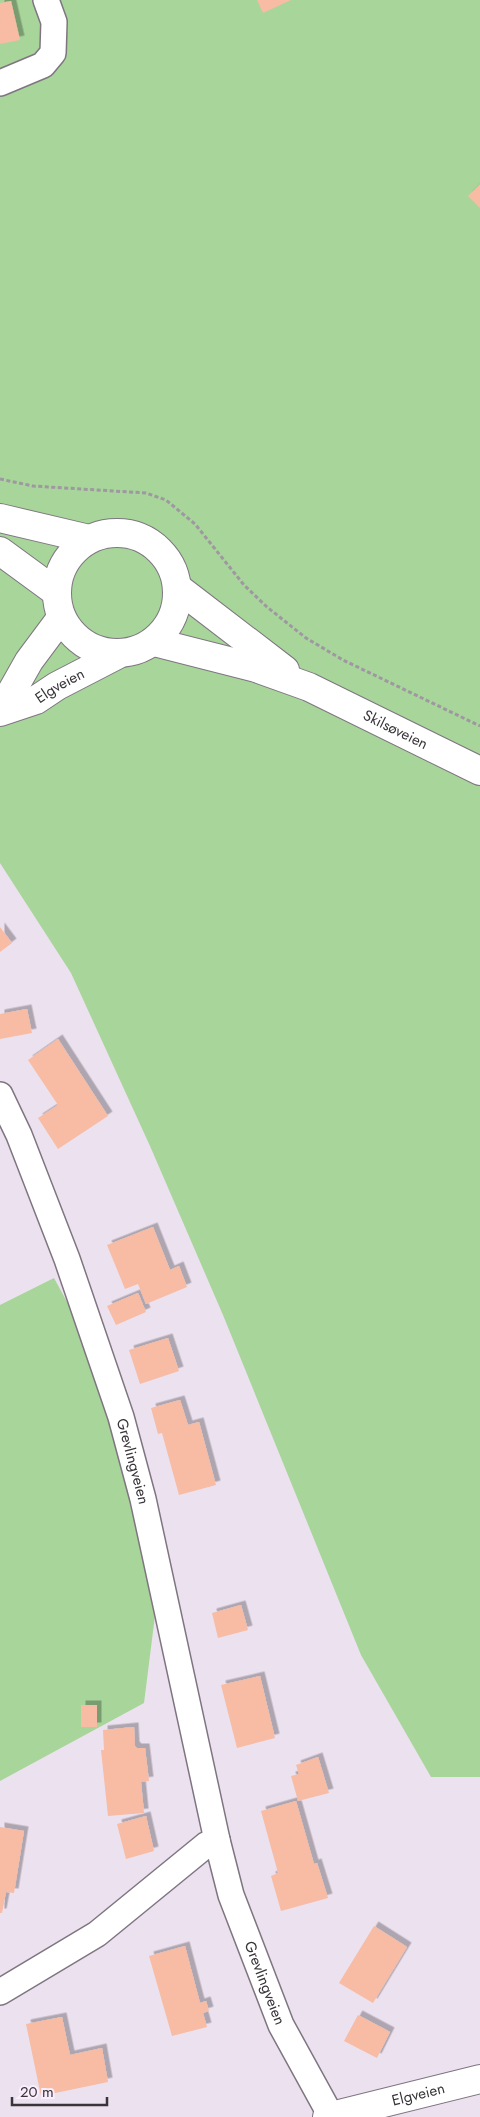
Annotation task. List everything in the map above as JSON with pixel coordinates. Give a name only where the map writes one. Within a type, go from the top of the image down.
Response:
[{"type":"main road","points":[[0,518],[89,539]]},
{"type":"main road","points":[[0,551],[58,605],[80,642],[98,652],[117,655],[141,650],[154,642],[173,619],[178,588],[173,569],[166,556],[143,537],[111,532],[89,539],[76,548],[64,562],[58,605]]},
{"type":"main road","name":"Skilsøveien","points":[[178,588],[309,687]]},
{"type":"main road","name":"Elgveien","points":[[0,712],[58,605]]},
{"type":"main road","name":"Skilsøveien","points":[[154,642],[256,668],[309,687],[480,772]]},
{"type":"main road","name":"Elgveien","points":[[0,712],[36,700],[57,686],[117,655]]},
{"type":"main road","name":"Elgveien","points":[[329,2116],[480,2079]]},
{"type":"street","points":[[0,83],[43,65],[53,53],[54,22],[46,0]]},
{"type":"street","name":"Grevlingveien","points":[[0,1095],[19,1135],[67,1259],[121,1417],[143,1499],[217,1840],[231,1895],[281,2026],[329,2116]]},
{"type":"street","points":[[0,1992],[97,1934],[206,1845],[217,1840]]},
{"type":"path","points":[[0,479],[33,486],[146,494],[166,500],[195,524],[244,585],[266,607],[306,638],[343,660],[480,726]]},
{"type":"green space","points":[[0,0],[480,0],[480,1777],[431,1777],[361,1655],[223,1315],[150,1146],[71,973],[0,863]]},
{"type":"green space","points":[[54,1278],[118,1396],[160,1576],[144,1703],[0,1781],[0,1305]]},
{"type":"building","points":[[257,0],[291,0],[263,13]]},
{"type":"building","points":[[11,1],[20,40],[0,44],[0,3]]},
{"type":"building","points":[[480,184],[480,208],[468,196]]},
{"type":"building","points":[[0,927],[12,943],[0,952]]},
{"type":"building","points":[[27,1009],[32,1033],[0,1039],[0,1014]]},
{"type":"building","points":[[58,1039],[108,1116],[58,1149],[38,1118],[58,1105],[28,1060]]},
{"type":"building","points":[[153,1227],[170,1270],[179,1266],[187,1287],[146,1304],[138,1284],[125,1289],[107,1245]]},
{"type":"building","points":[[138,1293],[146,1312],[116,1325],[107,1306]]},
{"type":"building","points":[[168,1338],[179,1371],[140,1384],[129,1350]]},
{"type":"building","points":[[180,1400],[188,1425],[199,1422],[216,1485],[179,1495],[162,1433],[158,1434],[151,1408]]},
{"type":"building","points":[[241,1605],[248,1630],[218,1638],[212,1613]]},
{"type":"building","points":[[260,1676],[275,1738],[237,1748],[221,1685]]},
{"type":"building","points":[[81,1705],[97,1705],[97,1727],[81,1727]]},
{"type":"building","points":[[134,1727],[135,1746],[137,1748],[145,1748],[149,1781],[141,1782],[144,1813],[108,1816],[101,1750],[104,1750],[103,1730]]},
{"type":"building","points":[[318,1757],[329,1793],[298,1801],[291,1776],[299,1774],[296,1765]]},
{"type":"building","points":[[296,1801],[314,1864],[317,1863],[328,1898],[281,1911],[271,1876],[278,1873],[261,1811]]},
{"type":"building","points":[[146,1816],[154,1851],[126,1859],[117,1824]]},
{"type":"building","points":[[0,1827],[24,1831],[14,1893],[6,1892],[2,1913],[0,1913]]},
{"type":"building","points":[[374,1926],[407,1947],[373,2003],[339,1983]]},
{"type":"building","points":[[185,1946],[200,2003],[206,2001],[209,2011],[203,2013],[207,2027],[172,2036],[149,1956]]},
{"type":"building","points":[[358,2015],[390,2032],[377,2058],[344,2041]]},
{"type":"building","points":[[62,2017],[70,2055],[102,2048],[108,2082],[41,2096],[26,2024]]}]
